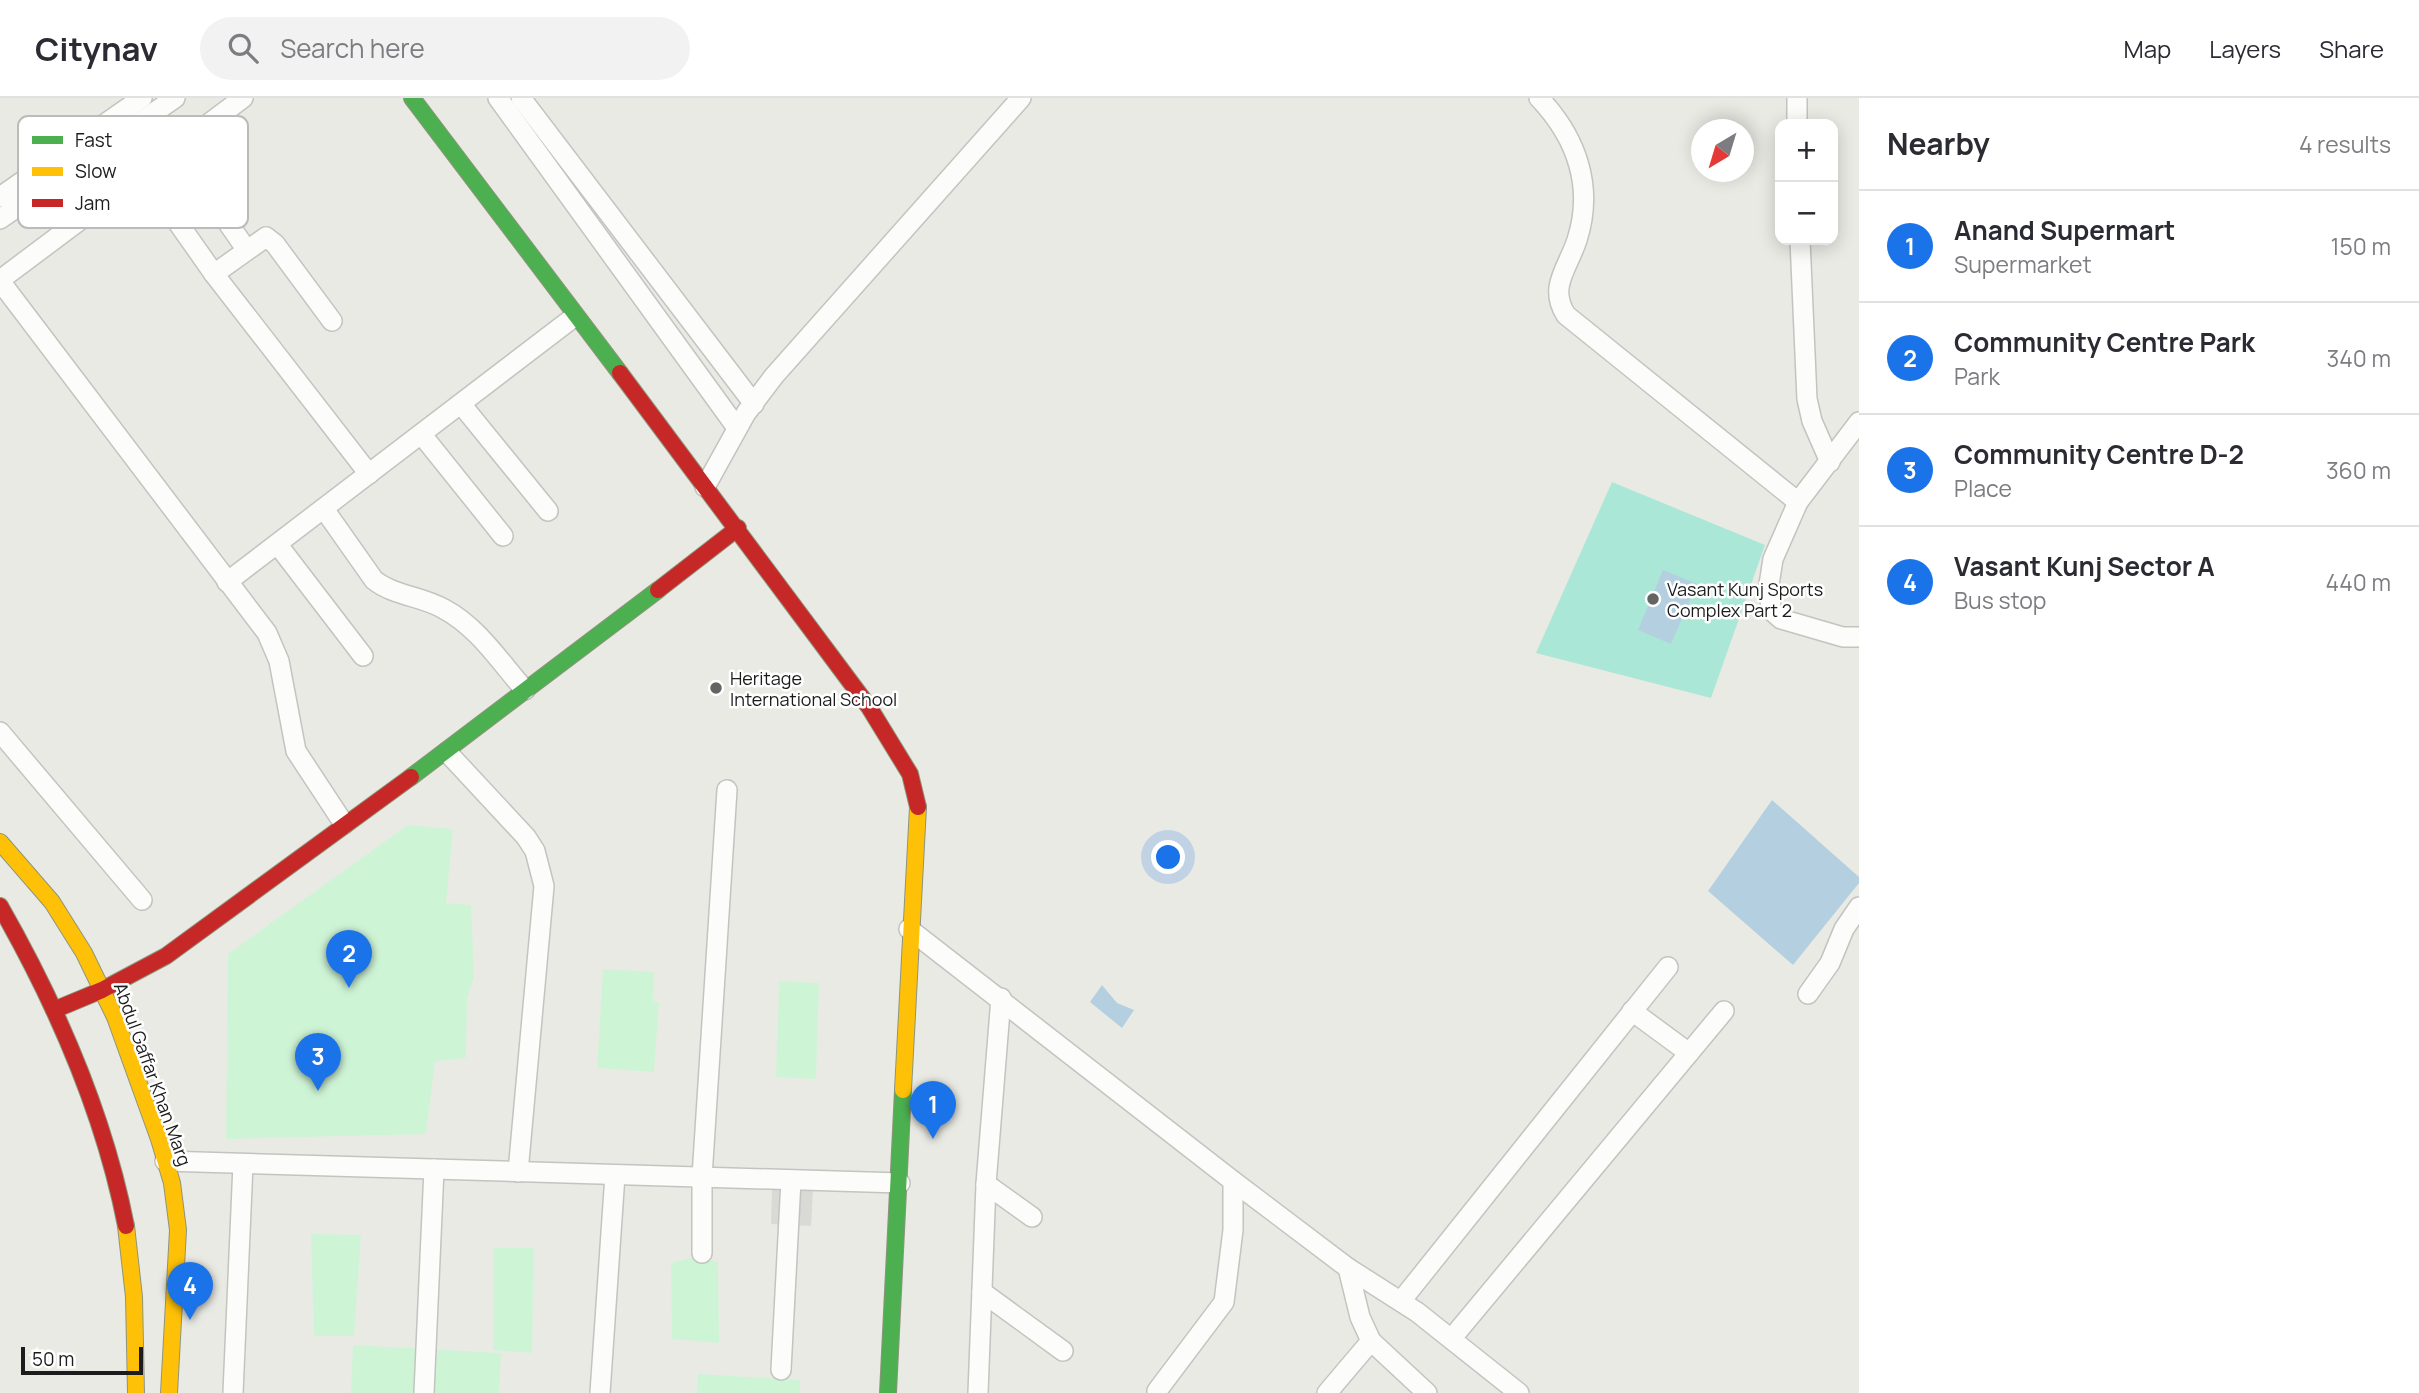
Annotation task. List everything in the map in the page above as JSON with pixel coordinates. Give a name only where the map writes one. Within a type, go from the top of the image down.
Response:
[{"type":"street","points":[[116,116],[142,98]]},
{"type":"street","points":[[149,116],[175,98]]},
{"type":"street","points":[[220,116],[243,98]]},
{"type":"street","points":[[412,98],[574,317],[738,528],[880,725],[913,780],[918,813],[909,929],[900,1183],[888,1393]]},
{"type":"street","points":[[498,98],[737,428]]},
{"type":"street","points":[[521,98],[754,404]]},
{"type":"street","points":[[705,487],[737,428],[774,376],[1021,98]]},
{"type":"street","points":[[1539,98],[1566,132],[1575,150],[1584,190],[1578,237],[1556,296],[1566,315],[1798,502]]},
{"type":"street","points":[[1797,98],[1797,119]]},
{"type":"street","points":[[0,197],[18,184]]},
{"type":"street","points":[[0,219],[18,207]]},
{"type":"street","points":[[70,228],[0,281],[274,646],[288,700],[293,742],[299,758],[344,824]]},
{"type":"street","points":[[182,228],[214,274],[369,474]]},
{"type":"street","points":[[232,228],[246,249]]},
{"type":"street","points":[[214,274],[260,239],[271,239],[332,321]]},
{"type":"street","points":[[1800,245],[1807,399],[1812,421],[1830,462]]},
{"type":"street","points":[[228,582],[574,317]]},
{"type":"street","points":[[461,404],[548,511]]},
{"type":"street","points":[[1859,422],[1798,502],[1773,559],[1768,591],[1772,611],[1793,624],[1843,637],[1859,637]]},
{"type":"street","points":[[422,435],[503,536]]},
{"type":"street","points":[[324,509],[373,580],[382,587],[443,608],[458,618],[526,690]]},
{"type":"street","points":[[54,1010],[102,990],[166,956],[344,824],[447,752],[738,528]]},
{"type":"street","points":[[278,545],[363,656]]},
{"type":"street","points":[[0,732],[142,900]]},
{"type":"street","points":[[447,752],[526,837],[535,851],[544,886],[518,1172]]},
{"type":"street","points":[[702,1253],[702,1177],[727,790]]},
{"type":"street","name":"Abdul Gaffar Khan Marg","points":[[0,842],[52,902],[84,953],[115,1017],[165,1161],[172,1184],[178,1230],[169,1393]]},
{"type":"street","points":[[0,906],[23,945],[54,1010],[82,1080],[121,1202],[128,1243],[136,1393]]},
{"type":"street","points":[[1808,994],[1830,963],[1844,929],[1859,907]]},
{"type":"street","points":[[909,929],[1233,1181],[1348,1268],[1401,1301],[1451,1338],[1519,1393]]},
{"type":"street","points":[[1401,1301],[1668,967]]},
{"type":"street","points":[[978,1393],[986,1184],[1001,998]]},
{"type":"street","points":[[1632,1011],[1689,1053]]},
{"type":"street","points":[[1451,1338],[1724,1011]]},
{"type":"street","points":[[165,1161],[900,1183]]},
{"type":"street","points":[[233,1393],[243,1164]]},
{"type":"street","points":[[424,1393],[434,1169]]},
{"type":"street","points":[[600,1393],[615,1175]]},
{"type":"street","points":[[781,1370],[791,1180]]},
{"type":"street","points":[[1157,1391],[1224,1302],[1233,1230],[1233,1181]]},
{"type":"street","points":[[986,1184],[1032,1217]]},
{"type":"street","points":[[1348,1268],[1360,1317],[1371,1341],[1423,1392]]},
{"type":"street","points":[[982,1292],[1063,1351]]},
{"type":"street","points":[[1327,1393],[1371,1341]]},
{"type":"green space","name":"Vasant Kunj Sports Complex Part 2","points":[[1612,482],[1765,545],[1711,698],[1536,653]]},
{"type":"green space","points":[[408,825],[453,829],[446,903],[471,905],[474,977],[467,998],[466,1058],[435,1061],[426,1134],[226,1139],[228,954]]},
{"type":"green space","points":[[603,969],[654,972],[653,1001],[659,1002],[654,1072],[597,1068]]},
{"type":"green space","points":[[779,981],[819,983],[816,1079],[776,1077]]},
{"type":"green space","points":[[311,1234],[361,1235],[354,1336],[314,1336]]},
{"type":"green space","points":[[493,1248],[534,1248],[532,1353],[493,1350]]},
{"type":"green space","points":[[697,1257],[718,1262],[719,1343],[672,1339],[671,1263]]},
{"type":"green space","points":[[353,1345],[501,1353],[499,1393],[351,1393]]},
{"type":"green space","points":[[698,1374],[800,1380],[800,1393],[697,1393]]},
{"type":"shaded area","points":[[772,1187],[813,1189],[811,1226],[771,1224]]},
{"type":"water","points":[[1663,570],[1697,584],[1671,644],[1638,630]]},
{"type":"water","points":[[1772,800],[1859,877],[1859,883],[1793,965],[1708,891]]},
{"type":"water","points":[[1102,985],[1117,1003],[1134,1010],[1122,1028],[1090,1002]]},
{"type":"traffic: fast","points":[[412,98],[620,373]]},
{"type":"traffic: fast","points":[[411,777],[658,590]]},
{"type":"traffic: fast","points":[[888,1393],[903,1090]]},
{"type":"traffic: slow","points":[[903,1090],[918,807]]},
{"type":"traffic: slow","points":[[0,842],[52,902],[84,953],[115,1017],[159,1139],[172,1183],[178,1230],[169,1393]]},
{"type":"traffic: slow","points":[[126,1226],[134,1297],[136,1393]]},
{"type":"traffic: jam","points":[[620,373],[869,707],[910,774],[918,807]]},
{"type":"traffic: jam","points":[[658,590],[738,528]]},
{"type":"traffic: jam","points":[[54,1010],[102,990],[166,956],[411,777]]},
{"type":"traffic: jam","points":[[0,906],[41,982],[76,1061],[105,1142],[126,1226]]},
{"type":"place","name":"Vasant Kunj Sports Complex Part 2","points":[[1653,599]]},
{"type":"place","name":"Heritage International School","points":[[716,688]]},
{"type":"place","name":"Community Centre Park","points":[[349,988]]},
{"type":"place","name":"Community Centre D-2","points":[[318,1091]]},
{"type":"place","name":"Anand Supermart","points":[[933,1139]]},
{"type":"place","name":"Vasant Kunj Sector A","points":[[190,1320]]}]
